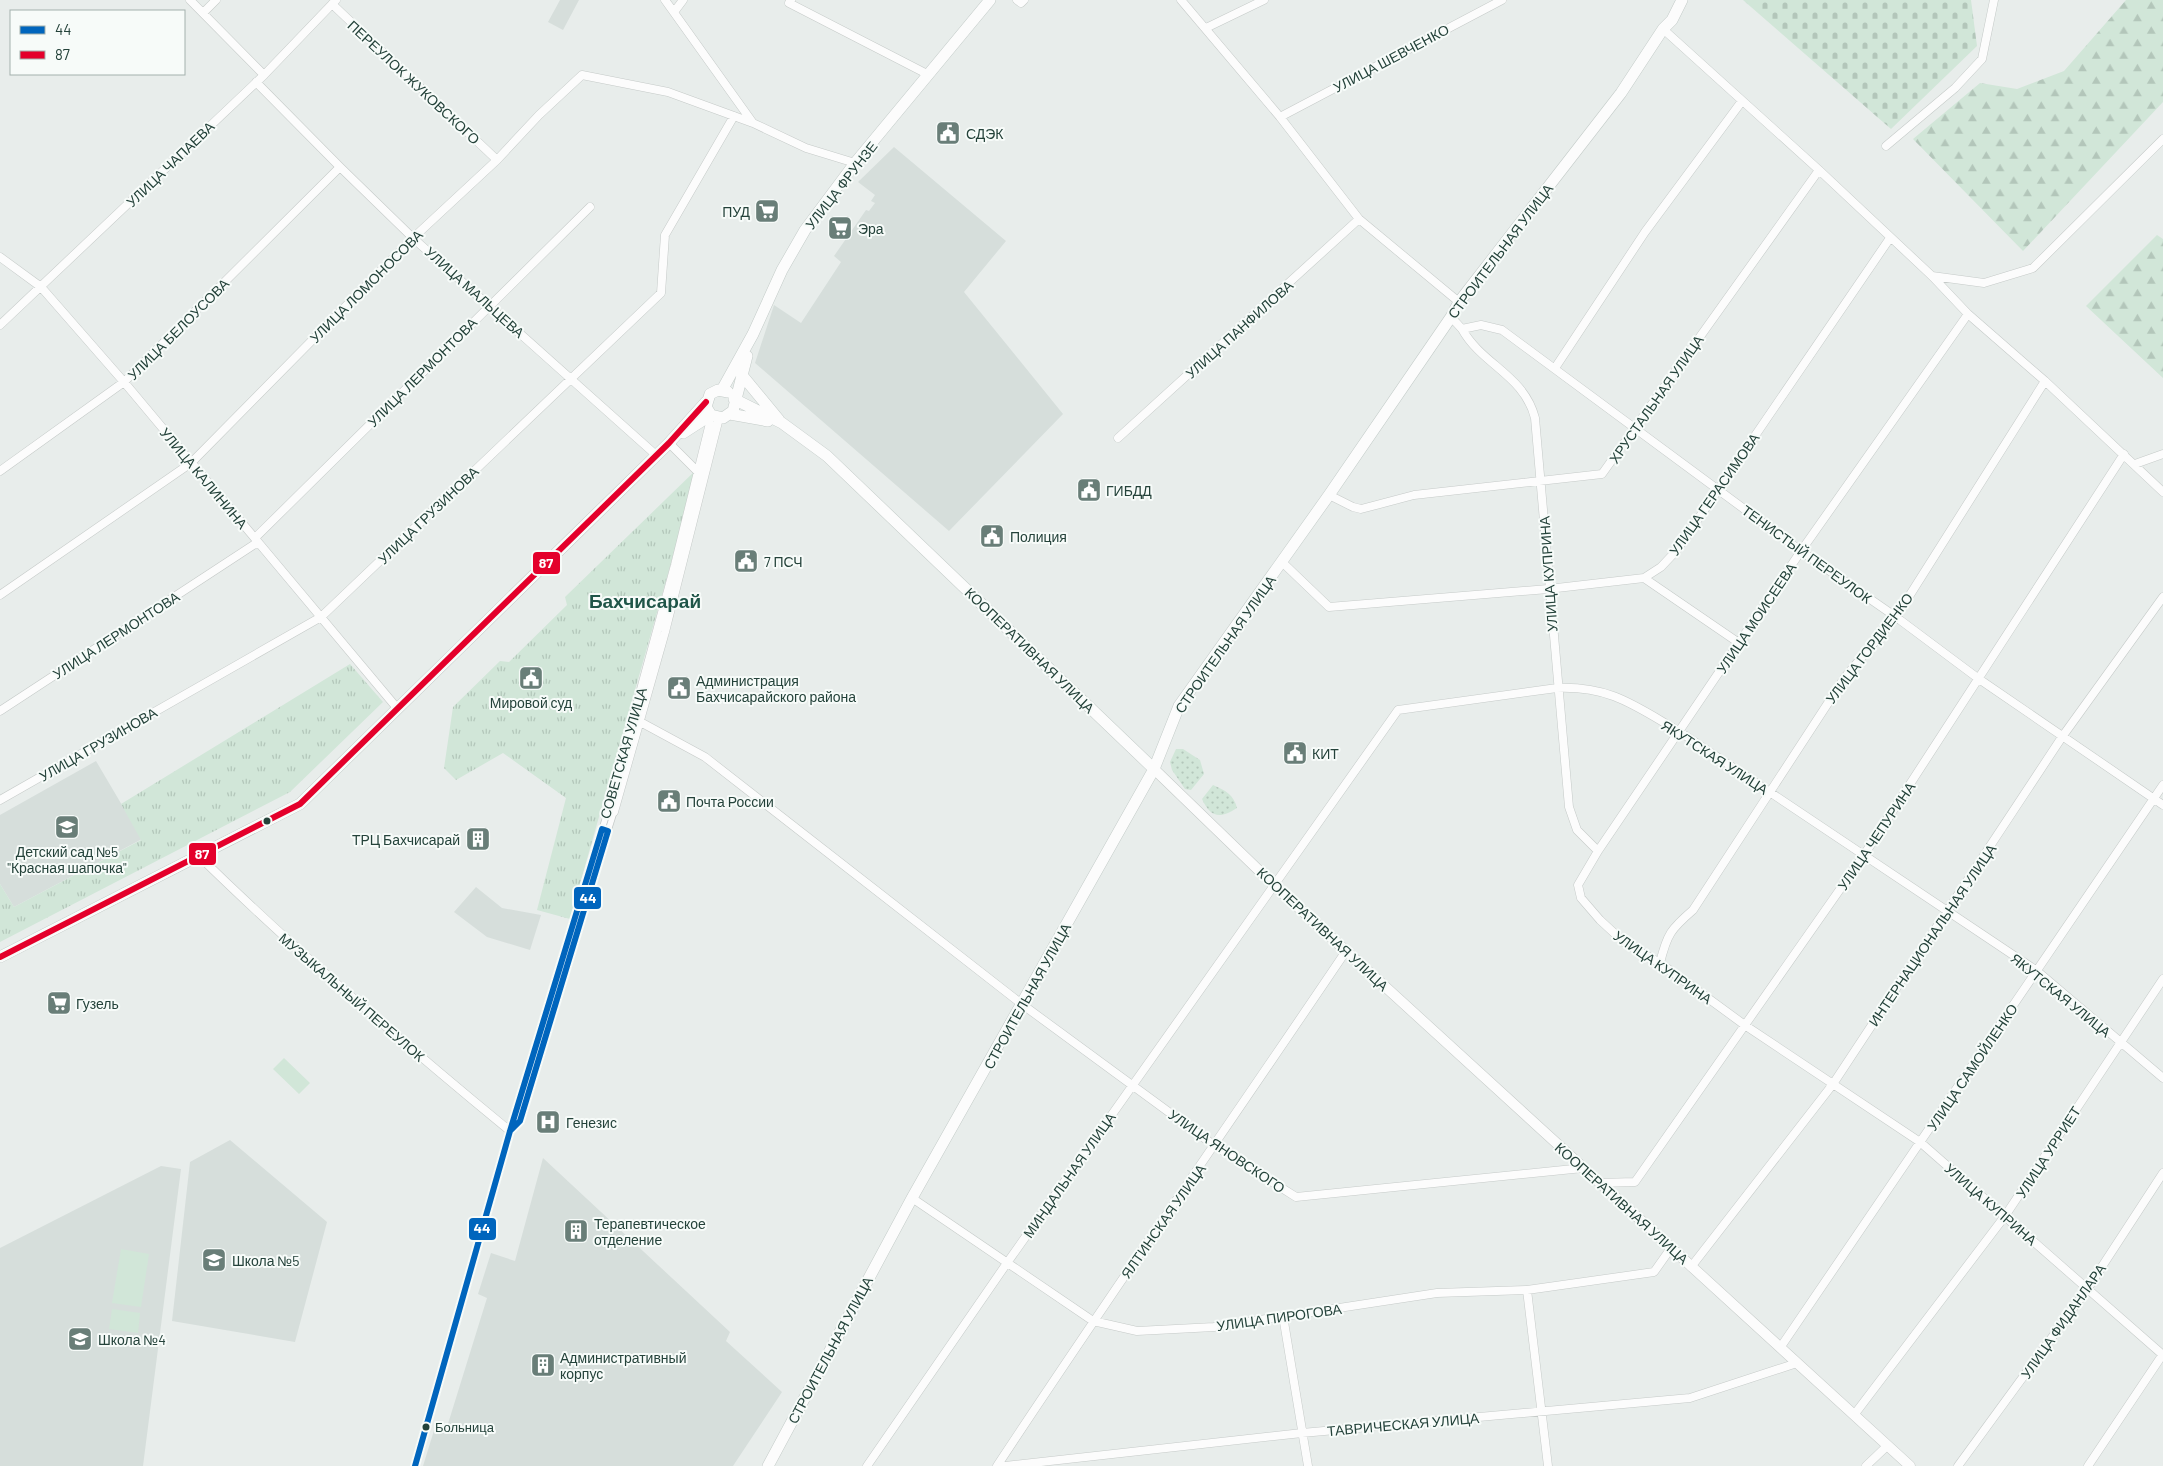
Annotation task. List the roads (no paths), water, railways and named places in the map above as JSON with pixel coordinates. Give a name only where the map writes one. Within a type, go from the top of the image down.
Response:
[{"type":"main road","name":"УЛИЦА ФРУНЗЕ","points":[[722,390],[753,334],[782,270],[805,230],[855,163],[990,0]]},
{"type":"main road","name":"СТРОИТЕЛЬНАЯ УЛИЦА","points":[[768,1466],[912,1198],[1154,769],[1179,706],[1329,496],[1451,317],[1459,302],[1621,93],[1663,29],[1672,20],[1682,0]]},
{"type":"main road","points":[[730,414],[734,406],[734,400],[753,334]]},
{"type":"main road","points":[[741,374],[782,423]]},
{"type":"main road","points":[[711,412],[714,391],[722,390],[730,393],[734,400]]},
{"type":"main road","name":"КООПЕРАТИВНАЯ УЛИЦА","points":[[734,400],[782,423],[827,456],[1154,769]]},
{"type":"main road","points":[[0,957],[200,857],[300,804],[669,442],[711,412],[782,423]]},
{"type":"street","points":[[190,0],[264,74]]},
{"type":"street","points":[[203,14],[216,0]]},
{"type":"street","points":[[664,0],[753,123]]},
{"type":"street","points":[[674,12],[683,0]]},
{"type":"street","points":[[791,0],[789,3],[929,75]]},
{"type":"street","points":[[1017,0],[1021,3],[1024,0]]},
{"type":"street","points":[[1181,0],[1280,117],[1359,220],[1459,302]]},
{"type":"street","points":[[1206,28],[1264,0]]},
{"type":"street","name":"УЛИЦА ШЕВЧЕНКО","points":[[1280,117],[1502,0]]},
{"type":"street","points":[[1886,146],[1955,88],[1982,59],[1994,0]]},
{"type":"street","name":"УЛИЦА ЧАПАЕВА","points":[[0,325],[256,82],[334,2]]},
{"type":"street","name":"ПЕРЕУЛОК ЖУКОВСКОГО","points":[[334,2],[497,160]]},
{"type":"street","points":[[1663,29],[1819,170],[1932,276],[1968,314],[2045,380],[2163,492]]},
{"type":"street","name":"УЛИЦА ЛОМОНОСОВА","points":[[0,595],[191,462],[413,238],[497,160],[538,115],[582,75],[668,92],[753,123],[806,148],[855,163]]},
{"type":"street","name":"УЛИЦА МАЛЬЦЕВА","points":[[256,82],[413,238],[490,304],[656,455]]},
{"type":"street","points":[[1555,368],[1645,232],[1742,101]]},
{"type":"street","name":"УЛИЦА ГРУЗИНОВА","points":[[0,800],[321,617],[570,377],[661,293],[666,235],[734,116]]},
{"type":"street","points":[[1932,276],[1984,283],[2033,268],[2163,139]]},
{"type":"street","name":"УЛИЦА БЕЛОУСОВА","points":[[0,471],[124,382],[340,167]]},
{"type":"street","name":"ХРУСТАЛЬНАЯ УЛИЦА","points":[[1329,496],[1361,509],[1414,495],[1602,474],[1819,170]]},
{"type":"street","name":"УЛИЦА ЛЕРМОНТОВА","points":[[0,711],[256,540],[490,304],[590,207]]},
{"type":"street","name":"УЛИЦА ПАНФИЛОВА","points":[[1118,438],[1359,220]]},
{"type":"street","name":"УЛИЦА ГЕРАСИМОВА","points":[[1644,578],[1660,567],[1677,550],[1890,238]]},
{"type":"street","name":"УЛИЦА КАЛИНИНА","points":[[0,257],[40,287],[124,382],[398,708]]},
{"type":"street","name":"УЛИЦА МОИСЕЕВА","points":[[1598,851],[1680,732],[1800,551],[1968,314]]},
{"type":"street","points":[[1451,317],[1462,329]]},
{"type":"street","name":"ТЕНИСТЫЙ ПЕРЕУЛОК","points":[[1462,329],[1481,325],[1502,330],[1800,551],[1896,617],[1979,680],[2163,805]]},
{"type":"street","name":"УЛИЦА КУПРИНА","points":[[1462,329],[1469,341],[1527,395],[1534,418],[1542,482],[1548,589],[1569,807],[1577,830],[1598,851],[1578,885],[1581,898],[1600,920],[1626,944],[1660,963],[1746,1026],[1920,1142],[2163,1355]]},
{"type":"street","name":"УЛИЦА ГОРДИЕНКО","points":[[1660,963],[1665,941],[1672,928],[1693,910],[1845,677],[1896,617],[2045,380]]},
{"type":"street","points":[[611,811],[636,720],[665,632],[703,479],[711,412]]},
{"type":"street","name":"СОВЕТСКАЯ УЛИЦА","points":[[636,720],[710,423],[711,412]]},
{"type":"street","points":[[669,442],[703,479]]},
{"type":"street","name":"УЛИЦА ЧЕПУРИНА","points":[[1599,1183],[1634,1182],[1746,1026],[1864,855],[2124,454]]},
{"type":"street","points":[[2135,464],[2163,454]]},
{"type":"street","points":[[1282,562],[1329,606],[1548,589],[1644,578],[1739,643]]},
{"type":"street","name":"ИНТЕРНАЦИОНАЛЬНАЯ УЛИЦА","points":[[1691,1267],[1833,1084],[2062,737],[2163,597]]},
{"type":"street","name":"ЯКУТСКАЯ УЛИЦА","points":[[1275,886],[1398,710],[1557,688],[1580,687],[1612,695],[1680,732],[2037,971],[2163,1078]]},
{"type":"street","name":"УЛИЦА ЯНОВСКОГО","points":[[636,720],[705,758],[1132,1086],[1215,1146],[1296,1197],[1583,1168]]},
{"type":"street","name":"КООПЕРАТИВНАЯ УЛИЦА","points":[[1154,769],[1275,886],[1796,1364],[1910,1466]]},
{"type":"street","name":"УЛИЦА САМОЙЛЕНКО","points":[[1780,1348],[2163,785]]},
{"type":"street","name":"СОВЕТСКАЯ УЛИЦА","points":[[414,1466],[510,1131],[611,811]]},
{"type":"street","name":"МУЗЫКАЛЬНЫЙ ПЕРЕУЛОК","points":[[200,857],[264,920],[380,1024],[510,1131]]},
{"type":"street","name":"МИНДАЛЬНАЯ УЛИЦА","points":[[867,1466],[1007,1263],[1275,886]]},
{"type":"street","name":"ЯЛТИНСКАЯ УЛИЦА","points":[[996,1466],[1346,951]]},
{"type":"street","name":"УЛИЦА УРРИЕТ","points":[[1854,1415],[2005,1216],[2163,979]]},
{"type":"street","name":"УЛИЦА ФИДАНЛАРА","points":[[1958,1466],[2088,1288],[2163,1173]]},
{"type":"street","name":"УЛИЦА ПИРОГОВА","points":[[912,1198],[1093,1321],[1137,1331],[1214,1327],[1437,1294],[1526,1290],[1654,1272],[1671,1248]]},
{"type":"street","points":[[1526,1290],[1548,1466]]},
{"type":"street","points":[[1283,1316],[1308,1466]]},
{"type":"street","points":[[2088,1466],[2163,1355]]},
{"type":"street","name":"ТАВРИЧЕСКАЯ УЛИЦА","points":[[1005,1466],[1302,1433],[1690,1398],[1796,1364]]},
{"type":"street","points":[[1866,1466],[1887,1446]]},
{"type":"place","name":"СДЭК","points":[[948,133]]},
{"type":"place","name":"ПУД","points":[[767,211]]},
{"type":"place","name":"Эра","points":[[840,228]]},
{"type":"place","name":"ГИБДД","points":[[1089,490]]},
{"type":"place","name":"Полиция","points":[[992,536]]},
{"type":"place","name":"7 ПСЧ","points":[[746,561]]},
{"type":"place","name":"Мировой суд","points":[[531,678]]},
{"type":"place","name":"Администрация Бахчисарайского района","points":[[679,688]]},
{"type":"place","name":"КИТ","points":[[1295,753]]},
{"type":"place","name":"Почта России","points":[[669,801]]},
{"type":"place","name":"Детский сад №5 \"Красная шапочка\"","points":[[67,827]]},
{"type":"place","name":"ТРЦ Бахчисарай","points":[[478,839]]},
{"type":"place","name":"Гузель","points":[[59,1003]]},
{"type":"place","name":"Генезис","points":[[548,1122]]},
{"type":"place","name":"Терапевтическое отделение","points":[[576,1231]]},
{"type":"place","name":"Школа №5","points":[[214,1260]]},
{"type":"place","name":"Школа №4","points":[[80,1339]]},
{"type":"place","name":"Административный корпус","points":[[543,1365]]},
{"type":"place","name":"Больница","points":[[426,1427]]},
{"type":"district","name":"Бахчисарай","points":[[645,600]]}]
